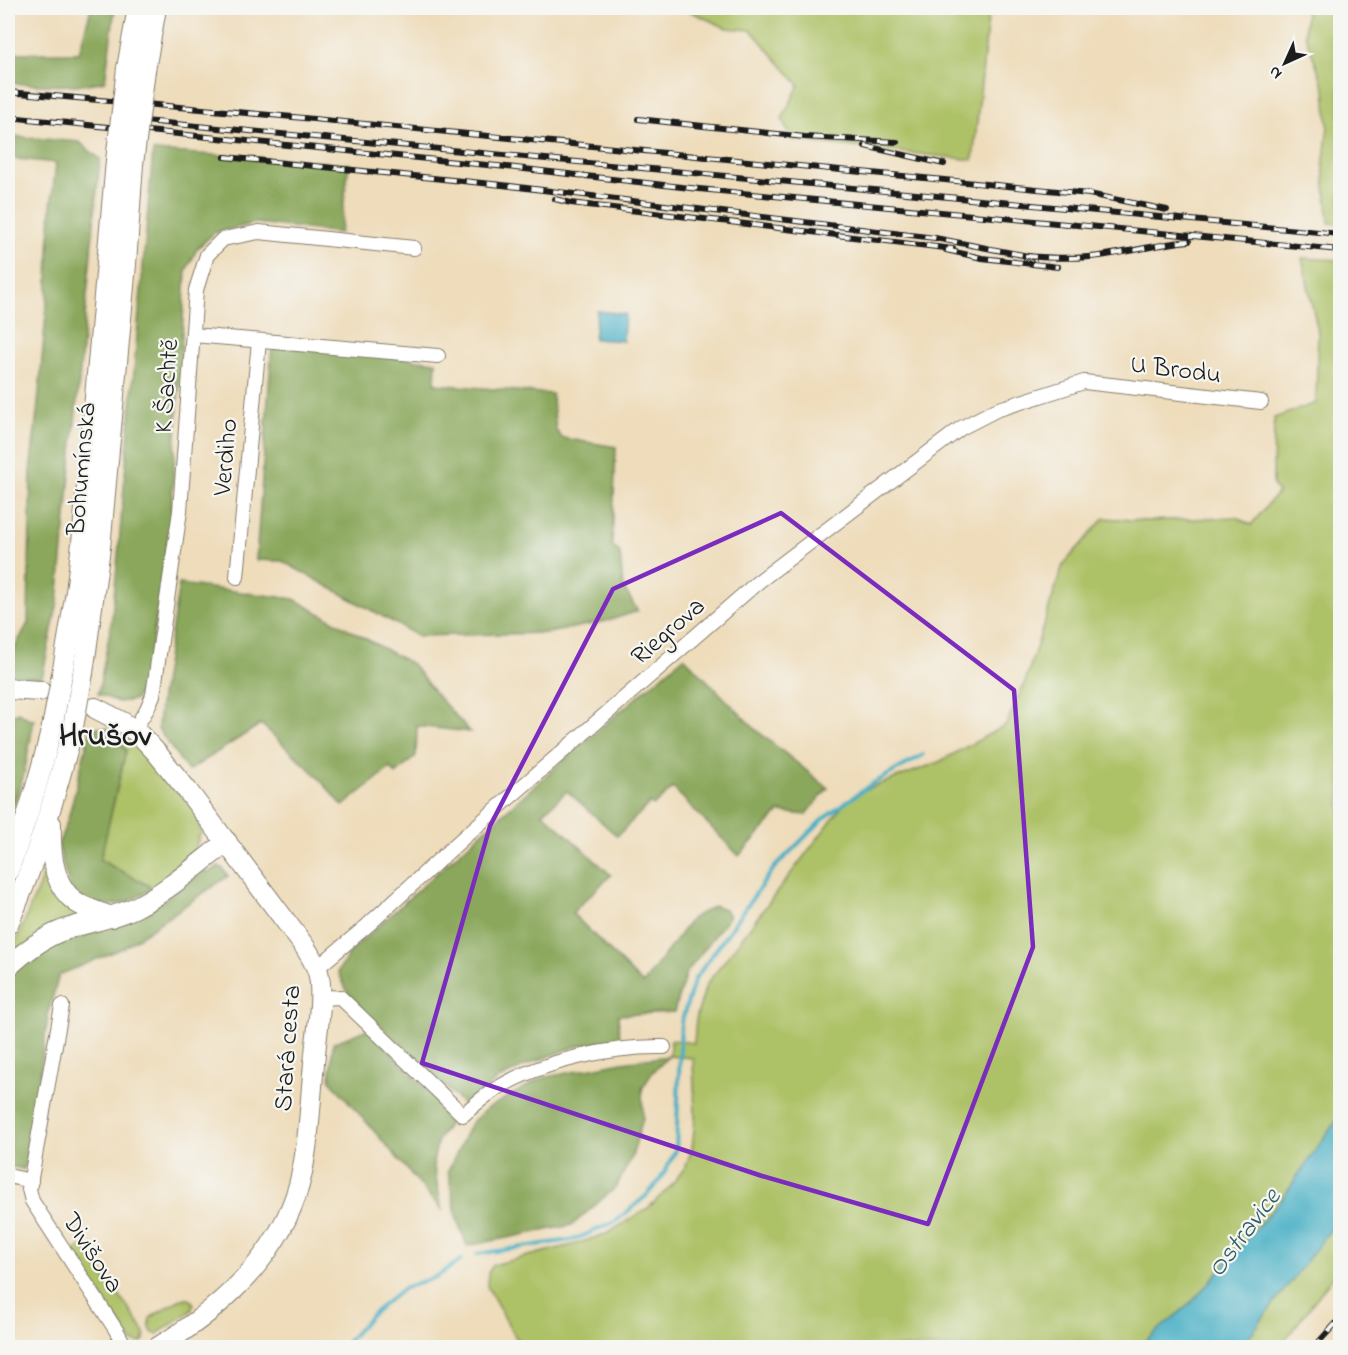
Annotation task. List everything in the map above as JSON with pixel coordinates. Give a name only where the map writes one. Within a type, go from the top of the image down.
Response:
[{"type":"main road","name":"Bohumínská","points":[[8,871],[39,778],[53,723],[76,592],[136,69],[138,8]]},
{"type":"main road","name":"Bohumínská","points":[[136,69],[156,8]]},
{"type":"main road","name":"Bohumínská","points":[[8,924],[45,826],[58,784],[73,727],[83,673],[100,548],[126,264],[125,163]]},
{"type":"main road","points":[[8,689],[40,691]]},
{"type":"main road","name":"Stará cesta","points":[[95,708],[134,730],[167,765],[309,952],[317,968],[320,982],[311,1102],[303,1166],[294,1201],[264,1255],[236,1286],[201,1318],[158,1347]]},
{"type":"main road","points":[[8,837],[39,778]]},
{"type":"main road","points":[[58,784],[51,836],[54,864],[61,884],[76,902],[111,917]]},
{"type":"main road","points":[[8,967],[43,939],[136,907],[163,891],[227,842]]},
{"type":"street","name":"K Šachtě","points":[[134,730],[150,702],[154,686],[180,511],[196,290],[207,255],[223,239],[259,232],[414,248]]},
{"type":"street","points":[[193,335],[438,356]]},
{"type":"street","name":"Verdiho","points":[[237,577],[259,341]]},
{"type":"street","name":"U Brodu","points":[[1084,382],[1262,402]]},
{"type":"street","name":"Riegrova","points":[[317,968],[368,926],[488,816],[758,582],[961,428],[996,410],[1084,382]]},
{"type":"street","points":[[320,998],[340,997],[463,1115],[496,1089],[547,1066],[585,1055],[644,1047],[664,1047]]},
{"type":"street","name":"Divišova","points":[[62,1006],[29,1190],[32,1201],[126,1347]]},
{"type":"street","points":[[8,1176],[31,1181]]},
{"type":"highlighted area","points":[[781,513],[1014,690],[1033,947],[928,1224],[762,1176],[422,1063],[490,826],[613,589]]},
{"type":"green space","points":[[91,8],[115,8],[105,81],[68,85],[8,83],[8,53],[79,53]]},
{"type":"green space","points":[[683,8],[989,8],[973,160],[792,140],[782,119],[799,85],[751,30],[726,28]]},
{"type":"green space","points":[[1306,8],[1340,8],[1340,224],[1329,223],[1323,167],[1328,126],[1325,89],[1305,35]]},
{"type":"green space","points":[[8,136],[79,142],[100,159],[58,601],[42,678],[8,675],[8,660],[28,623],[31,464],[47,303],[51,207],[56,163],[8,158]]},
{"type":"green space","points":[[153,151],[349,164],[340,233],[256,223],[214,233],[197,249],[186,271],[171,516],[147,678],[135,700],[118,702],[98,694],[111,625],[118,556]]},
{"type":"green space","points":[[1302,258],[1340,260],[1340,1115],[1281,1200],[1192,1302],[1138,1347],[521,1347],[487,1286],[488,1273],[493,1265],[576,1244],[608,1233],[648,1208],[671,1186],[686,1166],[692,1149],[695,1118],[693,1058],[669,1056],[671,1040],[694,1043],[696,1019],[706,985],[843,805],[859,792],[939,762],[1006,725],[1025,682],[1063,565],[1104,518],[1148,521],[1236,517],[1251,525],[1278,492],[1273,485],[1274,418],[1316,403],[1318,332]]},
{"type":"green space","points":[[272,345],[436,362],[435,384],[552,394],[556,430],[562,438],[616,447],[612,545],[620,553],[623,587],[638,611],[607,621],[548,633],[418,636],[282,561],[256,560]]},
{"type":"green space","points":[[179,584],[294,599],[412,664],[470,732],[417,726],[416,756],[396,774],[390,768],[343,806],[315,774],[261,724],[188,771],[158,729]]},
{"type":"green space","points":[[684,657],[755,729],[828,788],[806,815],[779,812],[739,856],[673,788],[653,806],[650,803],[617,836],[567,791],[543,813],[611,875],[572,913],[643,984],[692,918],[714,906],[725,909],[729,917],[686,973],[674,1012],[618,1015],[620,1039],[574,1047],[531,1063],[499,1079],[465,1106],[407,1049],[363,1011],[347,991],[338,971],[352,950],[475,838]]},
{"type":"green space","points":[[18,712],[34,720],[24,774],[8,823],[8,717]]},
{"type":"green space","points":[[91,727],[107,728],[126,750],[100,860],[153,888],[128,902],[112,905],[98,904],[79,897],[69,886],[58,845],[68,819]]},
{"type":"green space","points":[[107,728],[134,744],[171,781],[196,813],[201,832],[194,851],[153,888],[100,860],[126,751]]},
{"type":"green space","points":[[219,866],[228,876],[123,948],[59,975],[49,1010],[24,1169],[8,1166],[8,979],[16,969],[48,948],[148,912],[205,870],[208,873]]},
{"type":"green space","points":[[48,869],[91,915],[12,951],[43,871]]},
{"type":"green space","points":[[368,1029],[453,1117],[438,1140],[433,1162],[442,1210],[330,1080],[333,1043]]},
{"type":"green space","points":[[669,1056],[651,1074],[642,1089],[643,1118],[632,1157],[616,1187],[572,1225],[467,1246],[457,1220],[448,1171],[471,1123],[486,1109],[542,1078],[622,1062]]},
{"type":"green space","points":[[1340,1217],[1340,1267],[1280,1347],[1238,1348],[1247,1339]]},
{"type":"green space","points":[[83,1245],[145,1333],[141,1343],[133,1342],[72,1252]]},
{"type":"green space","points":[[186,1298],[194,1304],[191,1311],[157,1334],[153,1333],[150,1328],[150,1318]]},
{"type":"water","points":[[597,311],[625,314],[623,341],[594,339]]},
{"type":"water","points":[[1340,1115],[1340,1217],[1247,1339],[1238,1347],[1138,1347],[1192,1302],[1281,1200]]},
{"type":"waterway","points":[[477,1254],[576,1239],[616,1221],[646,1196],[660,1180],[676,1150],[681,1023],[695,979],[774,868],[823,819],[870,785],[923,755]]},
{"type":"waterway","points":[[342,1348],[371,1315],[404,1288],[436,1277],[461,1260]]},
{"type":"railway","points":[[8,92],[293,117],[1089,194],[1167,210]]},
{"type":"railway","points":[[8,117],[507,167],[699,189],[1340,250]]},
{"type":"railway","points":[[638,119],[805,137],[897,142]]},
{"type":"railway","points":[[134,120],[1340,234]]},
{"type":"railway","points":[[865,146],[944,164]]},
{"type":"railway","points":[[225,157],[502,185],[935,238],[1033,257]]},
{"type":"railway","points":[[555,199],[571,203],[953,249]]},
{"type":"railway","points":[[1025,256],[1091,257],[1189,241]]},
{"type":"railway","points":[[946,250],[982,258],[1058,267]]},
{"type":"railway","points":[[1313,1348],[1340,1319]]},
{"type":"district","name":"Hrušov","points":[[105,734]]},
{"type":"water label","name":"Ostravice","points":[[1243,1232]]}]
